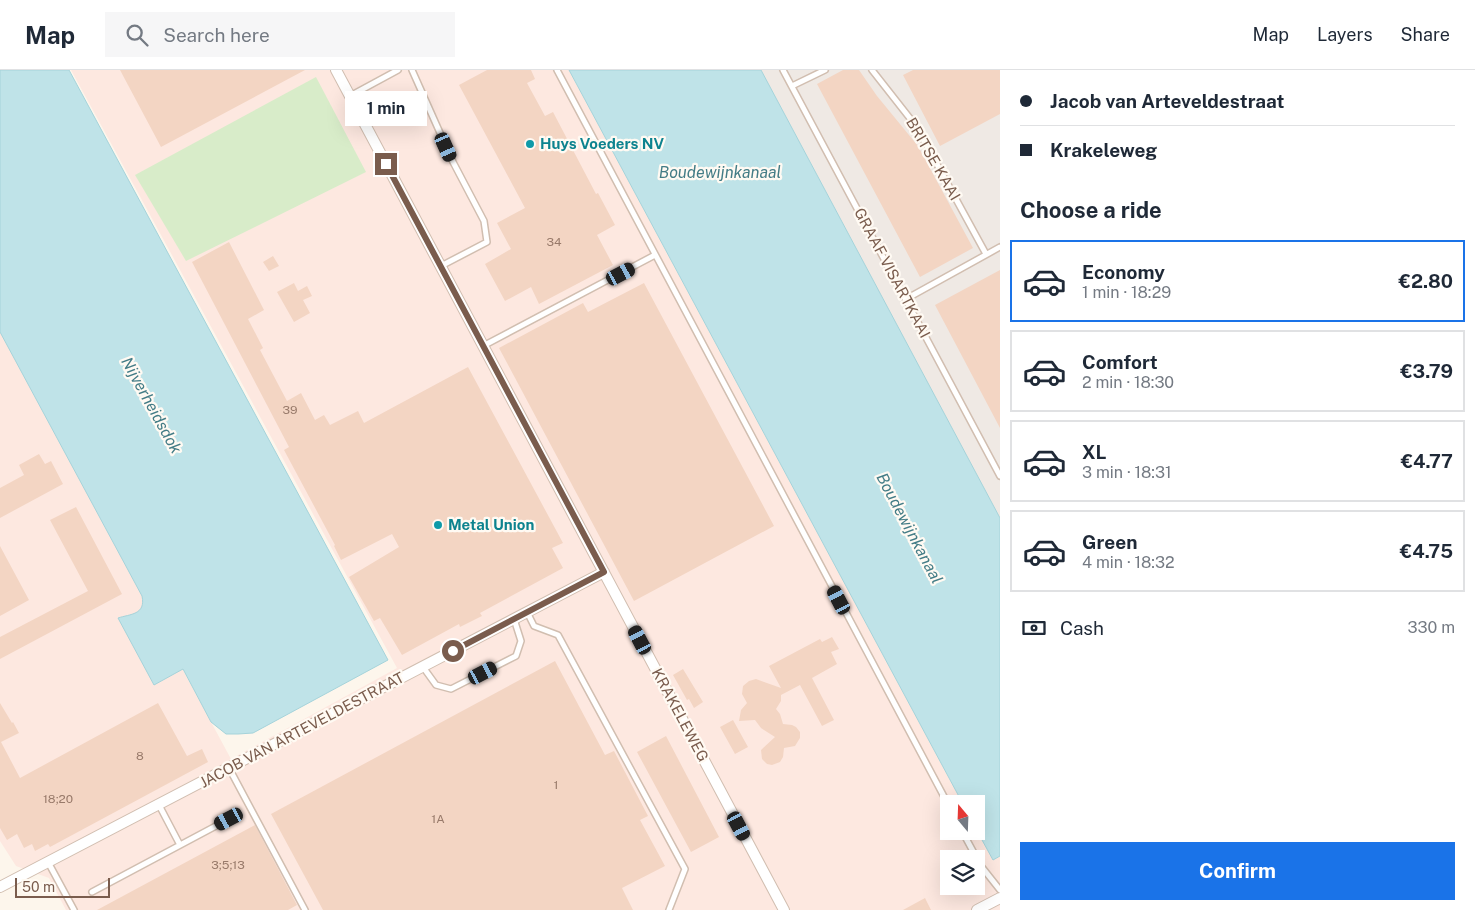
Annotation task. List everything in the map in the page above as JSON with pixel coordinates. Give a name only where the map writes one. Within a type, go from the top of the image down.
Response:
[{"type":"street","name":"KRAKELEWEG","points":[[336,70],[784,910]]},
{"type":"street","name":"JACOB VAN ARTEVELDESTRAAT","points":[[0,887],[604,572]]},
{"type":"street","points":[[977,910],[1000,898]]},
{"type":"lane","points":[[350,96],[398,70]]},
{"type":"lane","points":[[412,70],[453,162],[484,221],[487,242],[441,266]]},
{"type":"lane","points":[[557,70],[943,795]]},
{"type":"lane","name":"GRAAF VISARTKAAI","points":[[783,70],[1000,476]]},
{"type":"lane","points":[[792,86],[825,70]]},
{"type":"lane","name":"BRITSE KAAI","points":[[872,70],[916,126],[986,254]]},
{"type":"lane","points":[[906,299],[1000,247]]},
{"type":"lane","points":[[483,346],[655,255]]},
{"type":"lane","points":[[527,612],[534,626],[558,635],[685,869],[668,910]]},
{"type":"lane","points":[[422,667],[436,686],[451,689],[516,656],[521,640],[514,619]]},
{"type":"lane","points":[[229,768],[305,910]]},
{"type":"lane","points":[[159,805],[180,845]]},
{"type":"lane","points":[[92,892],[229,819]]},
{"type":"lane","points":[[967,840],[981,866],[1000,890]]},
{"type":"lane","points":[[48,862],[74,910]]},
{"type":"shaded area","points":[[71,70],[569,70],[958,795],[940,795],[940,840],[982,840],[993,860],[1000,856],[1000,910],[66,910],[49,878],[16,866],[0,841],[0,331],[231,759],[397,668]]},
{"type":"shaded area","points":[[761,70],[1000,70],[1000,518]]},
{"type":"green space","points":[[316,77],[366,172],[186,261],[135,175]]},
{"type":"water","name":"Nijverheidsdok","points":[[0,70],[69,70],[388,660],[253,733],[226,734],[211,722],[183,669],[154,685],[118,618],[136,613],[142,607],[142,596],[0,332]]},
{"type":"water","name":"Boudewijnkanaal","points":[[569,70],[761,70],[1000,518],[1000,856],[993,860],[982,840],[985,840],[985,795],[958,795]]},
{"type":"building","points":[[120,70],[305,70],[161,147]]},
{"type":"building","points":[[487,70],[531,70],[535,79],[527,83],[545,116],[553,112],[596,194],[598,193],[615,225],[597,235],[613,265],[539,304],[531,287],[505,301],[485,264],[511,249],[497,223],[525,208],[459,85]]},
{"type":"building","points":[[843,70],[859,70],[877,96],[918,146],[973,248],[920,277],[817,84]]},
{"type":"building","points":[[913,70],[1000,70],[1000,114],[940,146],[903,75]]},
{"type":"building","name":"Metal Union","points":[[229,242],[264,310],[248,319],[263,348],[260,350],[287,401],[301,393],[315,420],[324,415],[330,425],[358,411],[364,423],[468,367],[563,543],[552,548],[563,568],[480,613],[482,616],[460,627],[459,624],[402,655],[380,618],[374,621],[349,577],[399,547],[392,534],[341,560],[335,545],[284,450],[289,447],[192,262]]},
{"type":"building","points":[[273,256],[279,266],[269,271],[263,262]]},
{"type":"building","points":[[1000,270],[1000,428],[935,305]]},
{"type":"building","points":[[294,283],[298,291],[307,286],[312,296],[303,300],[310,313],[294,322],[277,292]]},
{"type":"building","points":[[644,283],[774,526],[634,601],[499,348],[583,303],[588,312]]},
{"type":"building","points":[[39,454],[45,464],[51,461],[63,484],[0,518],[0,488],[24,475],[19,465]]},
{"type":"building","points":[[76,507],[122,594],[0,659],[0,637],[88,591],[50,520]]},
{"type":"building","points":[[0,546],[29,600],[0,616]]},
{"type":"building","points":[[832,637],[839,649],[831,652],[837,664],[812,678],[834,720],[822,726],[800,685],[781,695],[781,701],[776,709],[780,714],[783,724],[796,727],[800,732],[800,738],[795,746],[784,748],[783,757],[780,762],[772,765],[767,764],[762,759],[761,750],[775,737],[761,728],[755,720],[739,721],[741,710],[747,703],[742,694],[743,686],[749,681],[756,679],[781,688],[769,666],[820,639],[822,642]]},
{"type":"building","points":[[555,661],[605,755],[614,751],[648,816],[640,820],[665,866],[622,888],[633,910],[323,910],[271,814]]},
{"type":"building","points":[[683,669],[703,702],[694,708],[689,699],[687,700],[673,675]]},
{"type":"building","points":[[0,703],[19,733],[1,742],[20,778],[158,703],[187,756],[202,749],[208,762],[50,847],[48,844],[35,851],[32,844],[24,848],[17,834],[7,840],[0,828]]},
{"type":"building","points":[[733,720],[748,747],[735,754],[720,727]]},
{"type":"building","points":[[666,736],[719,837],[691,852],[637,752]]},
{"type":"building","points":[[255,825],[297,905],[288,910],[97,910]]},
{"type":"building","points":[[925,898],[931,910],[903,910]]},
{"type":"place","name":"Huys Voeders NV","points":[[530,144]]},
{"type":"place","name":"Metal Union","points":[[438,525]]},
{"type":"route","points":[[386,164],[604,572],[453,651]]}]
